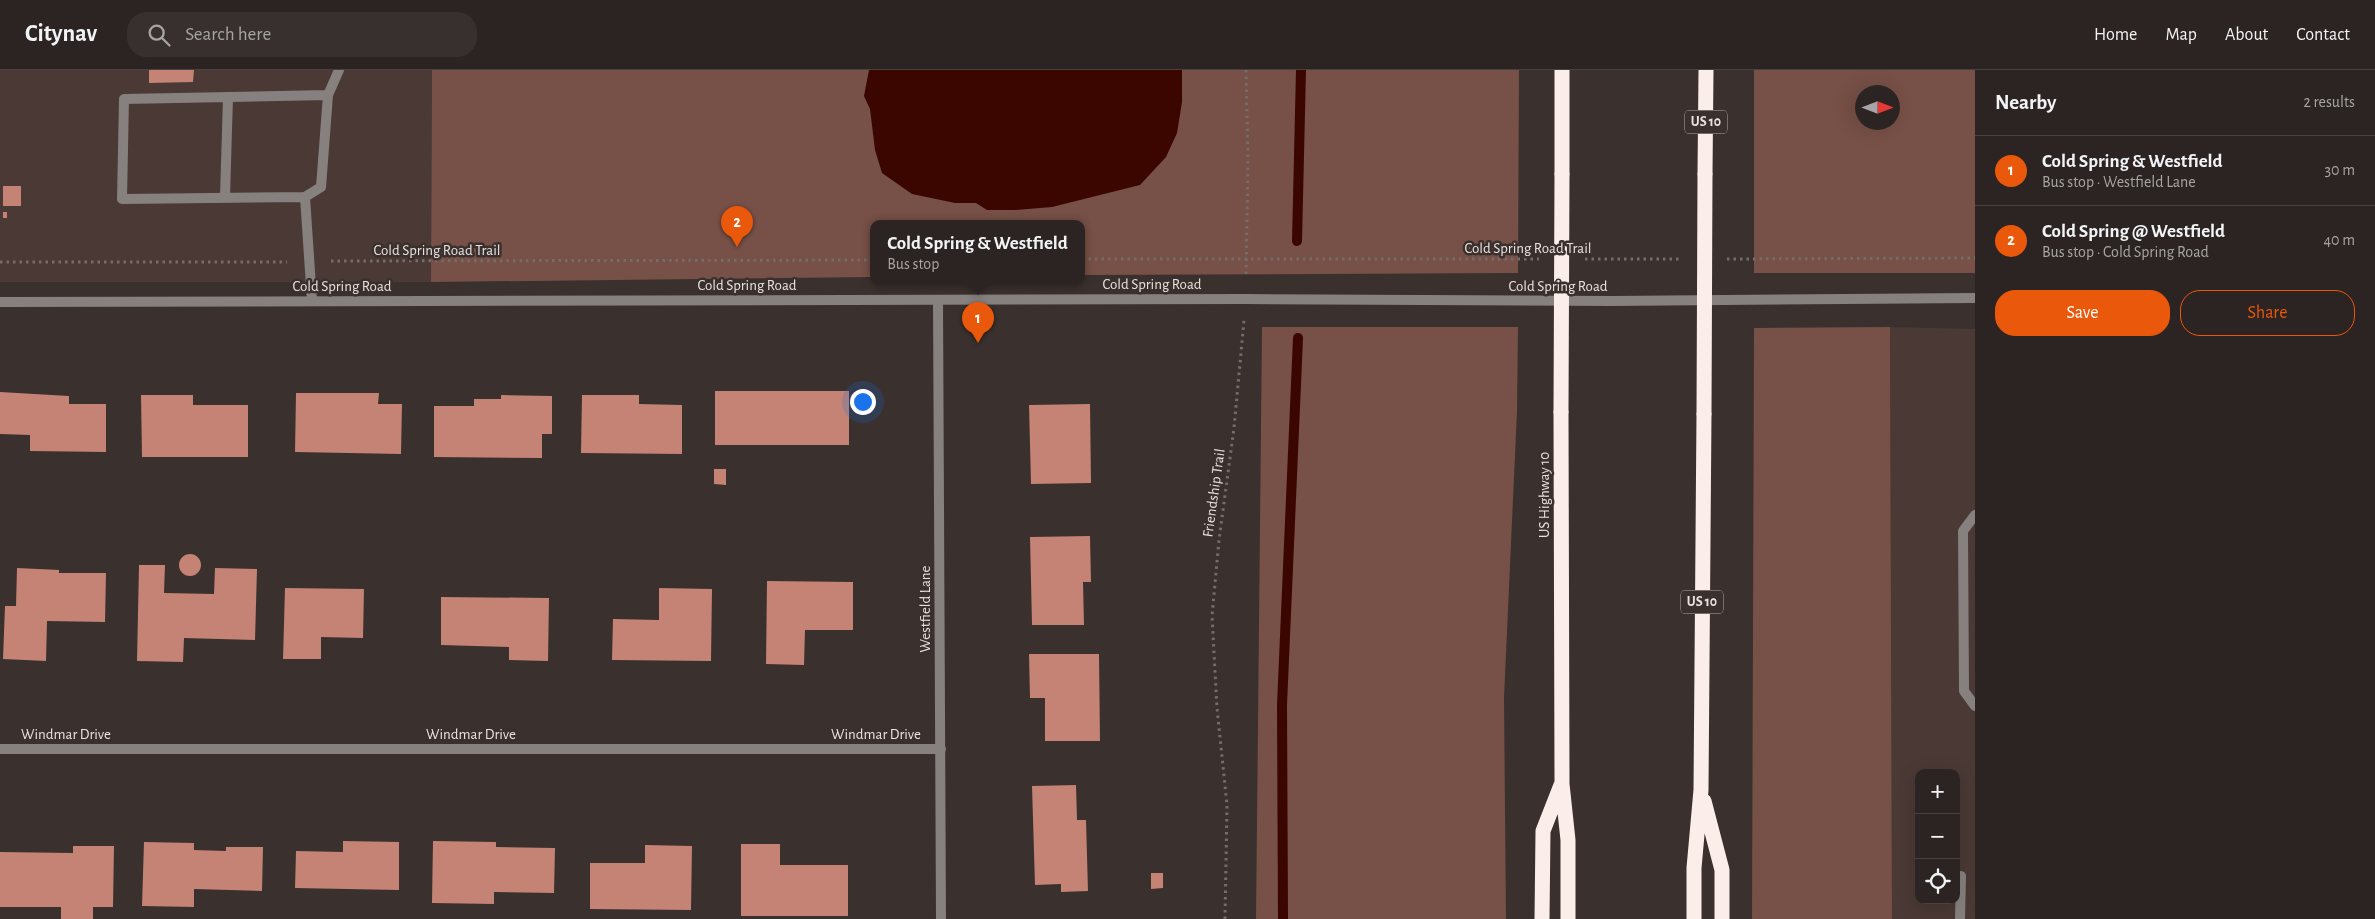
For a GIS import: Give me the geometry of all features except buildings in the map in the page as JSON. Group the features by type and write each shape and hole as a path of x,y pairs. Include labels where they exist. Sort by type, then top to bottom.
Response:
{"highway":[{"name":"US Highway 10","path":"1562,70 1562,784 1568,840 1568,919"},
{"name":"US 10","path":"1694,919 1694,868 1701,790 1706,70"},
{"path":"1542,919 1544,830 1562,784"},
{"path":"1701,790 1722,870 1722,919"}],"street":[{"path":"328,95 124,98 122,199 305,197 321,187 328,95 339,70"},
{"path":"225,197 228,97"},
{"path":"305,197 311,261 312,301"},
{"name":"Cold Spring Road","path":"0,302 1245,299 1611,301 1975,298"},
{"name":"Westfield Lane","path":"938,300 941,919"},
{"path":"1975,515 1963,530 1964,691 1975,706"},
{"name":"Windmar Drive","path":"0,749 941,749"},
{"path":"1960,904 1960,919"}],"path":[{"name":"Friendship Trail","path":"1225,919 1227,805 1217,708 1212,616 1219,540 1234,428 1245,299 1248,159 1246,70"},
{"path":"1726,259 1975,258"},
{"name":"Cold Spring Road Trail","path":"1085,259 1546,259"},
{"name":"Cold Spring Road Trail","path":"1576,259 1686,259"},
{"name":"Cold Spring Road Trail","path":"0,262 870,260"}],"shaded area":[{"path":"0,70 432,70 431,282 0,282"},
{"path":"432,70 1519,70 1518,273 1085,275 1085,220 870,220 870,277 431,282"},
{"path":"869,70 1182,70 1182,102 1177,133 1166,157 1140,185 1052,207 987,210 976,203 955,203 912,194 882,173 875,150 870,109 864,96"},
{"path":"1754,70 1975,70 1975,273 1754,273"},
{"path":"1262,327 1518,327 1517,411 1504,698 1506,919 1256,919"},
{"path":"1890,327 1975,329 1975,919 1892,919"},
{"path":"1890,327 1892,919 1752,919 1754,328"}],"waterway":[{"path":"1297,241 1301,70"},
{"path":"1283,919 1282,705 1298,338"}],"place":[{"name":"Cold Spring @ Westfield","path":"737,247"},
{"name":"Cold Spring & Westfield","path":"978,343"}]}
